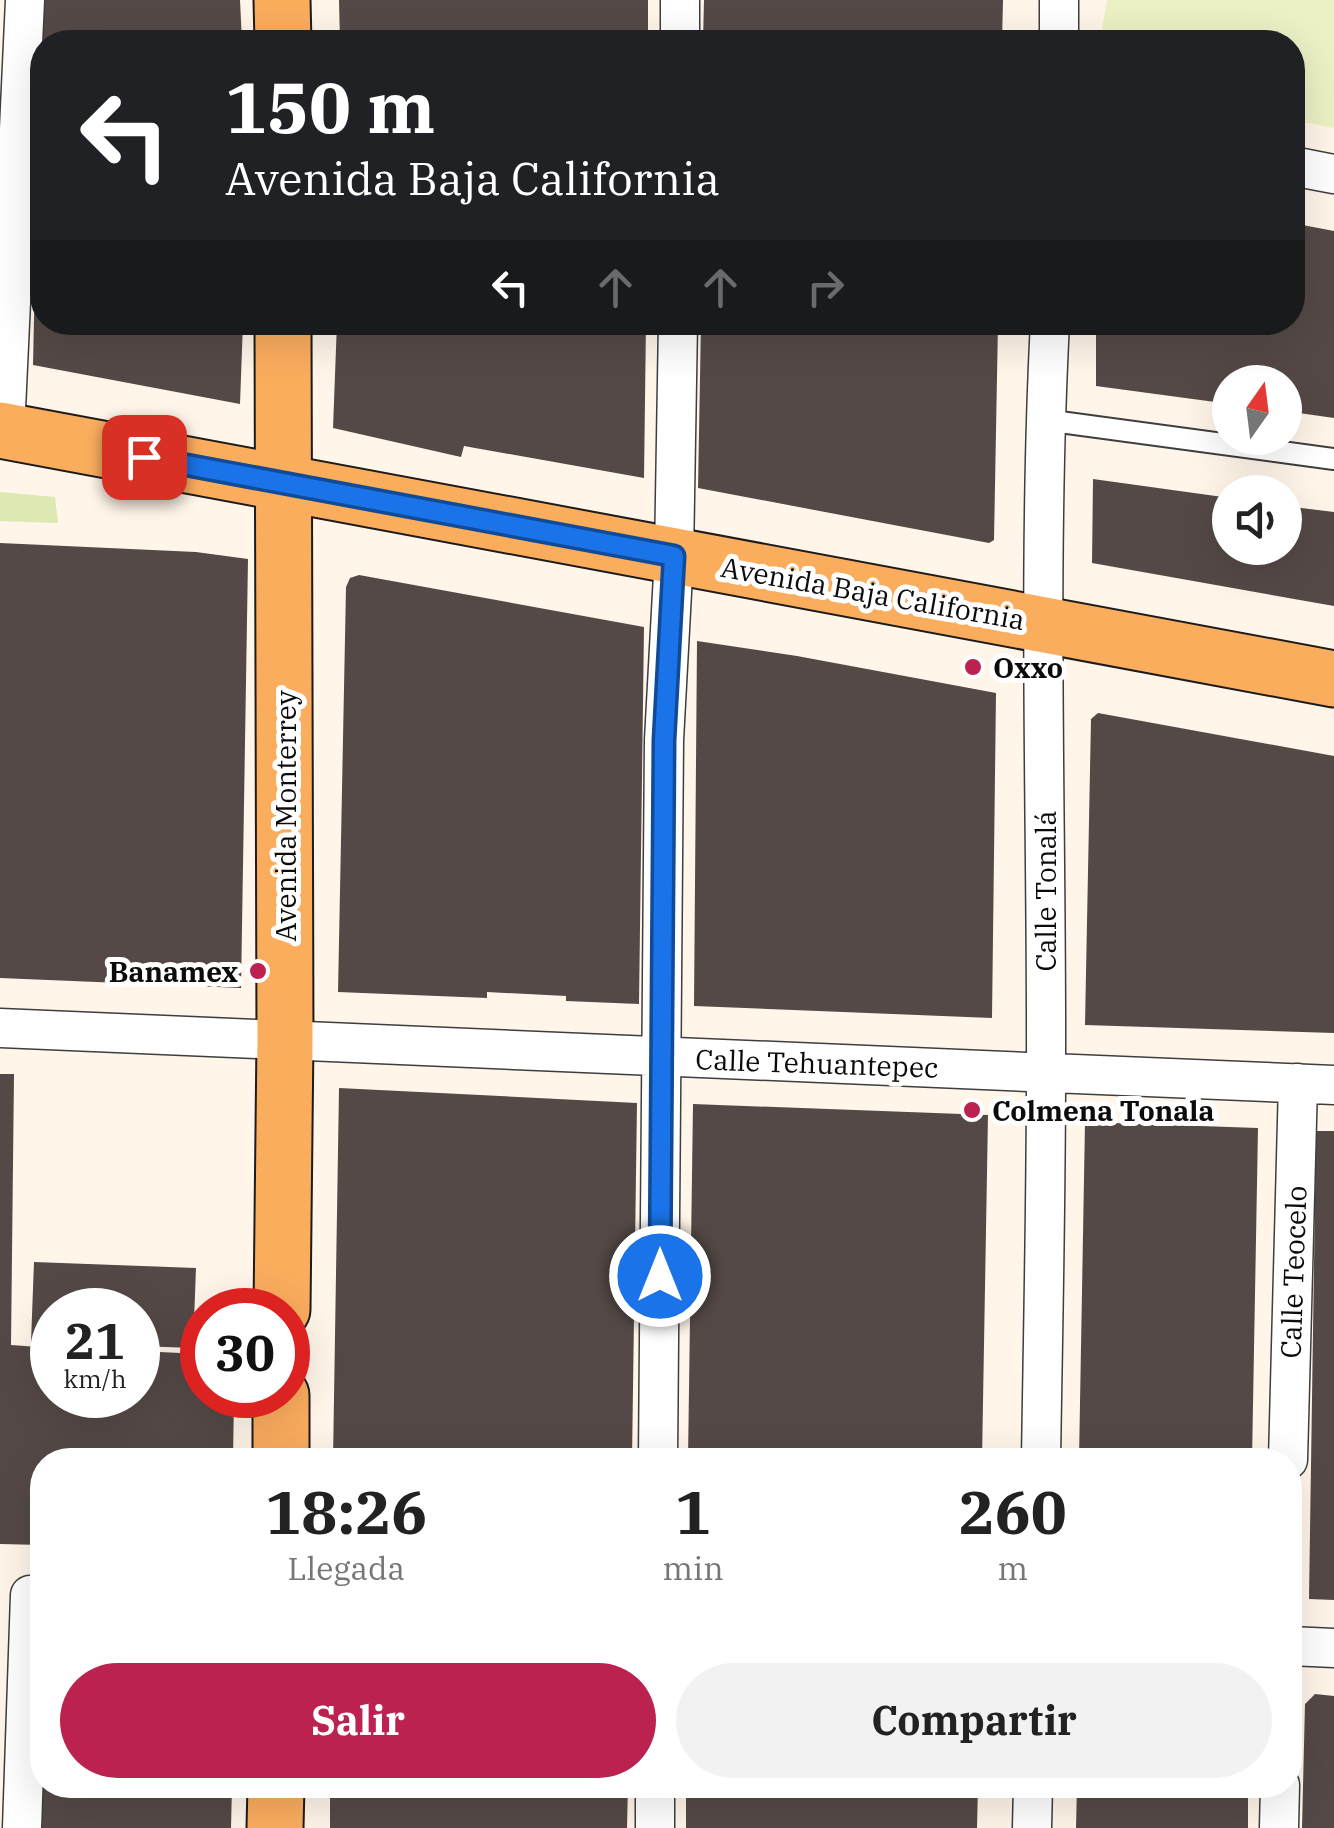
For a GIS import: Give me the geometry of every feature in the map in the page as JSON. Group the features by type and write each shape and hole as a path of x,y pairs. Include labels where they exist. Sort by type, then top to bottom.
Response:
{"main road":[{"path":"282,0 282,30"},
{"name":"Avenida Monterrey","path":"282,1288 283,335"},
{"name":"Avenida Baja California","path":"3,430 1334,679"},
{"path":"281,1448 282,1418"},
{"path":"276,1798 276,1828"}],"street":[{"path":"3,430 26,0"},
{"path":"680,0 680,30"},
{"path":"1060,0 1060,30"},
{"path":"1305,168 1334,174"},
{"path":"658,1448 664,740 674,556 678,335"},
{"name":"Calle Tonalá","path":"1042,1448 1046,1073 1042,624 1049,335"},
{"name":"Calle Tehuantepec","path":"0,1028 1316,1084"},
{"name":"Calle Teocelo","path":"1289,1448 1316,1084"},
{"path":"22,1828 24,1595"},
{"path":"1302,1647 1334,1648"},
{"path":"655,1798 655,1828"},
{"path":"1032,1828 1033,1798"},
{"path":"1279,1828 1280,1798"}],"lane":[{"path":"1045,420 1334,460"}],"green space":[{"path":"1107,0 1334,0 1334,128 1305,122 1305,30 1102,30"},
{"path":"0,492 55,497 58,523 0,521"}],"building":[{"path":"41,0 240,0 241,30 40,30"},
{"path":"339,0 648,0 648,30 340,30"},
{"path":"704,0 1003,0 1002,30 703,30"},
{"path":"1305,225 1334,231 1334,418 1302,413 1302,365 1212,365 1212,402 1096,386 1096,335 1305,335"},
{"path":"34,335 243,335 240,404 33,365"},
{"path":"337,335 646,335 644,478 464,446 461,457 333,428"},
{"path":"701,335 998,335 994,540 989,543 698,488"},
{"path":"1093,479 1212,496 1212,565 1302,565 1302,508 1334,512 1334,606 1092,563"},
{"path":"0,543 196,552 248,559 241,988 0,978"},
{"path":"359,575 644,627 639,1004 487,992 487,998 338,992 346,587 350,578"},
{"path":"697,641 996,693 992,1018 694,1006"},
{"path":"1098,713 1334,756 1334,1033 1085,1025 1091,719"},
{"path":"0,1074 14,1074 11,1345 30,1346 30,1418 160,1418 160,1352 180,1353 180,1418 234,1418 233,1448 30,1448 30,1545 0,1544"},
{"path":"339,1088 637,1103 632,1448 333,1448"},
{"path":"693,1104 988,1115 982,1448 688,1448"},
{"path":"1085,1122 1258,1128 1252,1448 1079,1448"},
{"path":"1316,1131 1334,1131 1334,1600 1309,1599"},
{"path":"34,1262 196,1268 195,1288 180,1288 180,1348 160,1347 160,1288 33,1288"},
{"path":"1315,1694 1334,1696 1334,1828 1302,1828 1305,1704"},
{"path":"25,1779 30,1779 30,1798 232,1798 231,1828 23,1828"},
{"path":"330,1798 628,1798 627,1828 330,1828"},
{"path":"686,1798 978,1798 977,1828 686,1828"},
{"path":"1077,1798 1248,1798 1248,1828 1076,1828"}],"place":[{"name":"Oxxo","path":"973,667"},
{"name":"Banamex","path":"258,971"},
{"name":"Colmena Tonala","path":"972,1110"}],"route":[{"path":"144,457 674,556 664,740 660,1276"}]}
